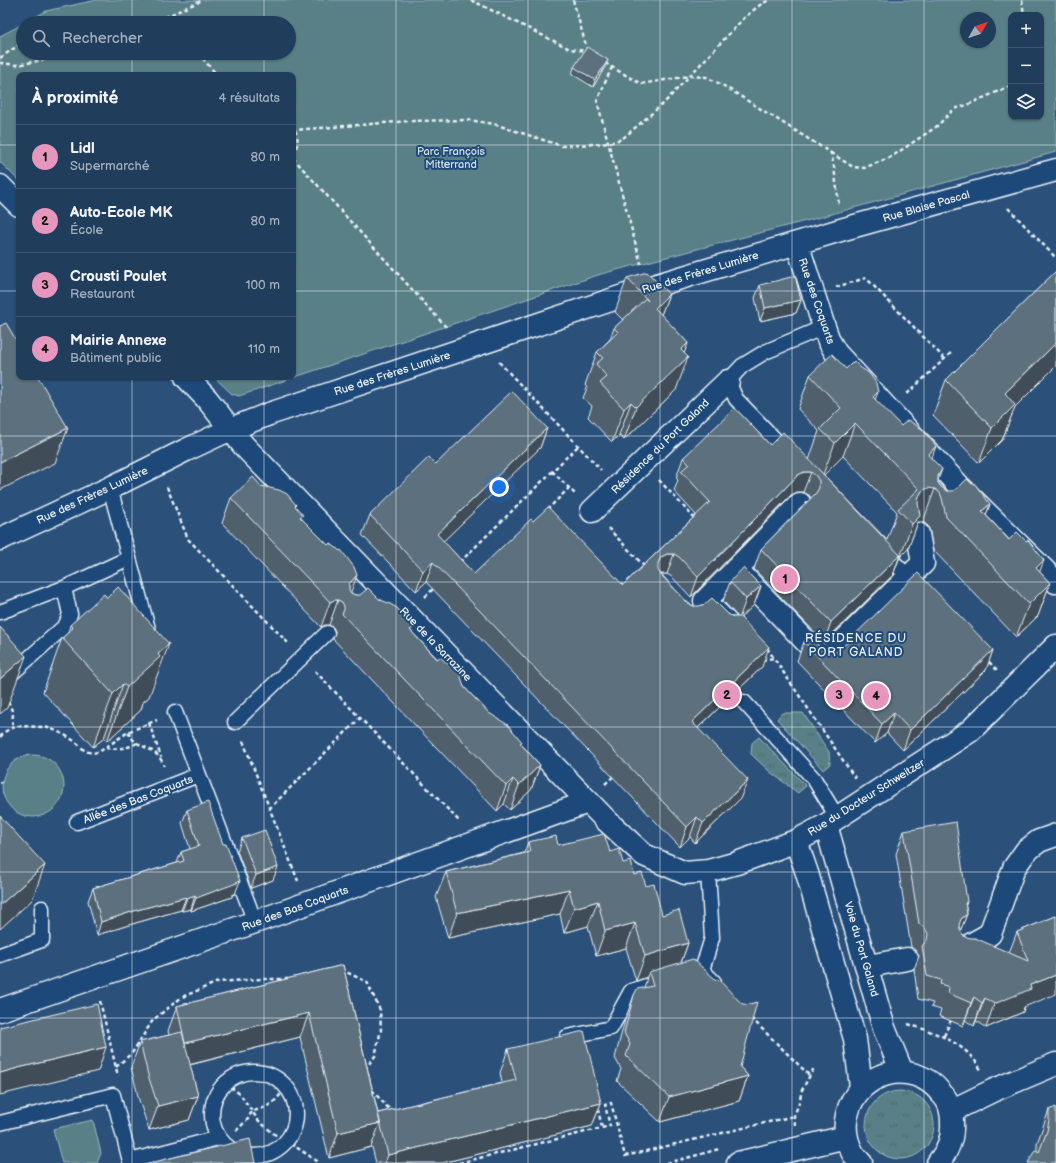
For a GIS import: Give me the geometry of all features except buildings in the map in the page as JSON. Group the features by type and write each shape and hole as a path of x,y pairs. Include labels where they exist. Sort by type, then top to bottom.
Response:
{"street":[{"name":"Rue Blaise Pascal","path":"797,243 1056,170"},
{"path":"0,186 16,202"},
{"name":"Rue des Coquarts","path":"797,243 824,327 829,341 836,353 890,411 954,495 1056,582"},
{"name":"Rue des Frères Lumière","path":"0,539 110,488 231,429 269,414 647,288 797,243"},
{"name":"Rue de la Sarrazine","path":"189,380 207,399 244,446 372,588 408,614 588,802 644,855"},
{"name":"Résidence du Port Galand","path":"592,511 728,381"},
{"path":"729,625 698,607 800,504"},
{"path":"736,569 824,660 923,563 918,534"},
{"name":"Rue du Docteur Schweitzer","path":"644,855 685,873 708,871 737,863 796,841 832,821 970,731 1056,646"},
{"name":"Rue des Bas Coquarts","path":"0,1010 255,922 588,802"},
{"name":"Voie du Port Galand","path":"832,821 884,1028 902,1072"},
{"path":"964,949 990,934 1014,868 1026,851 1039,841 1056,835"},
{"path":"796,841 807,873 855,1039 861,1088"},
{"path":"868,966 907,959"},
{"path":"951,1111 992,1091 1056,1064"},
{"path":"861,1163 852,1151 846,1137 845,1123 850,1104 861,1088 869,1081 891,1073 902,1072 914,1074 926,1080 937,1088 946,1098 951,1111 952,1133 945,1155 938,1163"},
{"path":"738,1163 846,1137"}],"lane":[{"path":"798,464 736,399 728,381 742,366 765,352 824,327"},
{"path":"110,488 154,650"},
{"path":"874,542 923,593"},
{"path":"0,612 64,588 129,558"},
{"path":"1,684 66,625 70,614 64,588"},
{"path":"235,722 327,632"},
{"path":"744,702 814,778 832,821"},
{"name":"Allée des Bas Coquarts","path":"175,712 255,922"},
{"name":"Allée des Bas Coquarts","path":"77,822 198,775"},
{"path":"702,970 712,938 708,871"},
{"path":"0,954 42,940 42,908"},
{"path":"688,974 702,970"},
{"path":"702,970 748,1014"},
{"path":"551,1041 611,1028 631,991 674,978"},
{"path":"256,1072 268,1074 278,1079 286,1087 296,1108 296,1120 293,1131 287,1141 277,1150 265,1155 252,1157 239,1154 218,1138 213,1127 211,1115 213,1103 217,1092 234,1076 256,1072"},
{"path":"0,1123 113,1095 130,1161 218,1138"}],"path":[{"path":"167,16 203,0"},
{"path":"471,0 570,49 588,51 573,0"},
{"path":"296,129 409,121 469,120 494,124 562,146 609,144 622,139 664,103 745,17 769,0"},
{"path":"1022,0 1024,12"},
{"path":"0,58 16,47"},
{"path":"600,59 641,84 689,76 706,77 724,86 853,167 864,168 898,153 936,127 954,109 967,105 1008,87"},
{"path":"0,63 17,65 43,60"},
{"path":"204,60 214,72"},
{"path":"612,67 597,101 640,261"},
{"path":"296,132 298,143 296,147"},
{"path":"831,153 837,198 844,229"},
{"path":"296,161 446,327"},
{"path":"989,188 1056,258"},
{"path":"813,293 866,278 945,359"},
{"path":"480,343 618,487"},
{"path":"890,411 953,351"},
{"path":"456,566 578,446"},
{"path":"158,464 188,539 280,635"},
{"path":"546,512 569,488"},
{"path":"672,494 697,521"},
{"path":"616,537 647,568"},
{"path":"408,614 434,588"},
{"path":"764,643 859,784 862,801"},
{"path":"301,657 455,816"},
{"path":"761,660 774,658"},
{"path":"1,684 13,713 12,728"},
{"path":"0,737 6,731 16,726 44,727 52,729 76,742 85,751 92,753 99,752 106,748 128,732 175,712"},
{"path":"270,809 360,718"},
{"path":"235,722 307,903"},
{"path":"149,723 162,759"},
{"path":"128,732 137,743 154,751"},
{"path":"106,748 126,748 137,743"},
{"path":"610,779 619,771"},
{"path":"338,973 344,971 367,982 380,1010 382,1030 375,1056 366,1068 368,1074"},
{"path":"95,978 119,1081 113,1095"},
{"path":"116,1067 132,1053 153,1020 182,997 218,982 291,979"},
{"path":"748,1014 809,1075"},
{"path":"944,1036 951,1020"},
{"path":"884,1028 897,1024 911,1024 944,1036 955,1042 974,1060 992,1091"},
{"path":"459,1163 610,1126 605,1105 610,1104 625,1156 794,1116 802,1090 814,1068"},
{"path":"225,1083 240,1094 258,1120 274,1134 320,1163"},
{"path":"371,1086 373,1091 387,1107 400,1115"},
{"path":"218,1138 232,1134 240,1128 252,1111 264,1109 278,1099 286,1087"},
{"path":"597,1106 602,1128"},
{"path":"313,1158 314,1163"}],"green space":[{"name":"Parc François Mitterrand","path":"97,0 1056,0 1056,152 817,218 601,274 296,377 296,72 16,72 16,178 0,162 0,36 16,28 16,60 296,60 296,16 37,16 46,11"},
{"name":"Parc François Mitterrand","path":"217,380 286,380 239,396 232,394"},
{"path":"782,713 803,713 829,752 830,764 823,770 777,719"},
{"path":"759,737 806,786 798,793 769,771 751,754 752,743"},
{"path":"33,755 45,758 55,764 61,774 64,786 61,798 55,808 45,814 33,817 21,814 11,808 5,798 2,786 5,774 11,764 21,758"},
{"path":"900,1091 913,1094 924,1101 931,1112 934,1125 931,1138 924,1149 913,1156 900,1159 887,1156 876,1149 869,1138 866,1125 869,1112 876,1101 887,1094"},
{"path":"93,1120 101,1153 97,1163 62,1163 53,1129"}],"place":[{"name":"Lidl","path":"785,579"},
{"name":"Auto-Ecole MK","path":"727,695"},
{"name":"Crousti Poulet","path":"839,695"},
{"name":"Mairie Annexe","path":"876,696"}],"district":[{"name":"RÉSIDENCE DU PORT GALAND","path":"856,645"}]}
